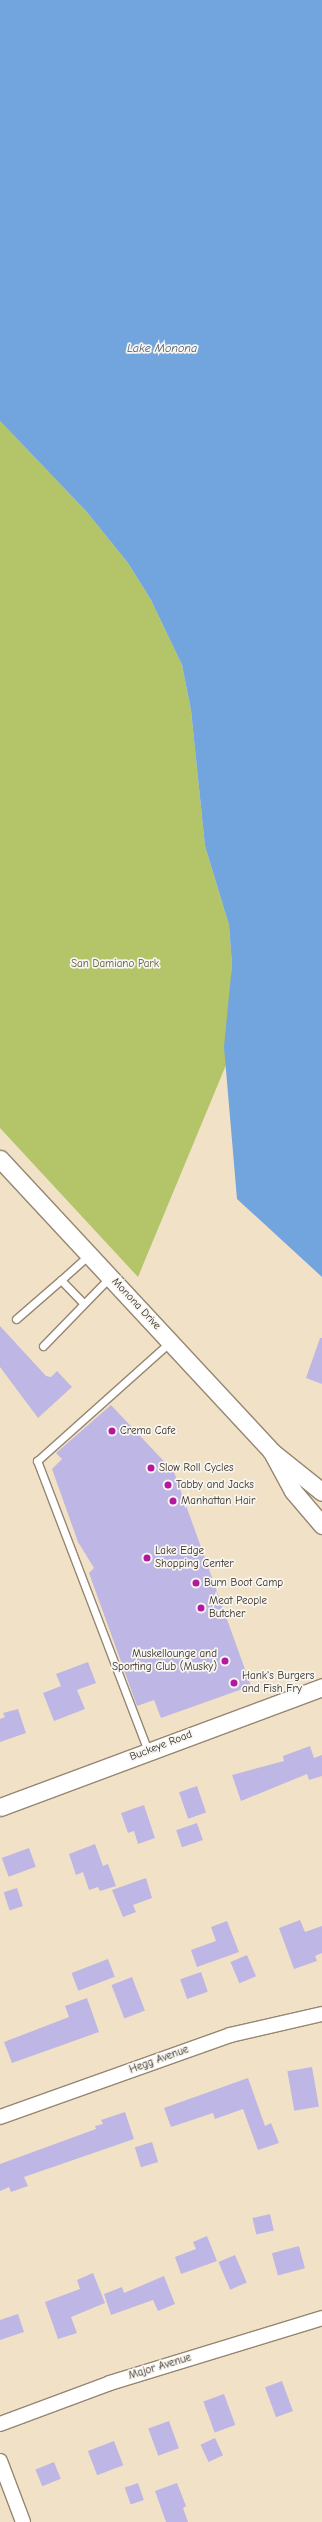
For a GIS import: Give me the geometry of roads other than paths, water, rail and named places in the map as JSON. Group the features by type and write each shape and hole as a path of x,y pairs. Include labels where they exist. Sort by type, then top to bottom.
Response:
{"street":[{"name":"Monona Drive","path":"0,1159 271,1451 322,1492"},
{"name":"Monona Drive","path":"271,1451 293,1491 322,1525"},
{"name":"Buckeye Road","path":"0,1807 322,1687"},
{"name":"Hegg Avenue","path":"0,2118 230,2035 322,2014"},
{"name":"Major Avenue","path":"0,2424 110,2383 322,2318"},
{"path":"0,2461 23,2522"}],"lane":[{"path":"16,1319 90,1255"},
{"path":"42,1346 110,1277"},
{"path":"61,1280 83,1303"},
{"path":"148,1751 37,1461 171,1342"}],"water":[{"name":"Lake Monona","path":"0,0 322,0 322,1277 237,1199 224,1047 232,965 229,925 205,846 191,710 182,665 151,600 128,563 86,511 0,421"}],"place":[{"name":"Crema Cafe","path":"112,1431"},
{"name":"Slow Roll Cycles","path":"151,1468"},
{"name":"Tabby and Jacks","path":"168,1485"},
{"name":"Manhattan Hair","path":"173,1501"},
{"name":"Lake Edge Shopping Center","path":"147,1558"},
{"name":"Burn Boot Camp","path":"196,1583"},
{"name":"Meat People Butcher","path":"201,1608"},
{"name":"Muskellounge and Sporting Club (Musky)","path":"225,1661"},
{"name":"Hank's Burgers and Fish Fry","path":"234,1683"}],"park label":[{"name":"San Damiano Park","path":"115,964"}]}
